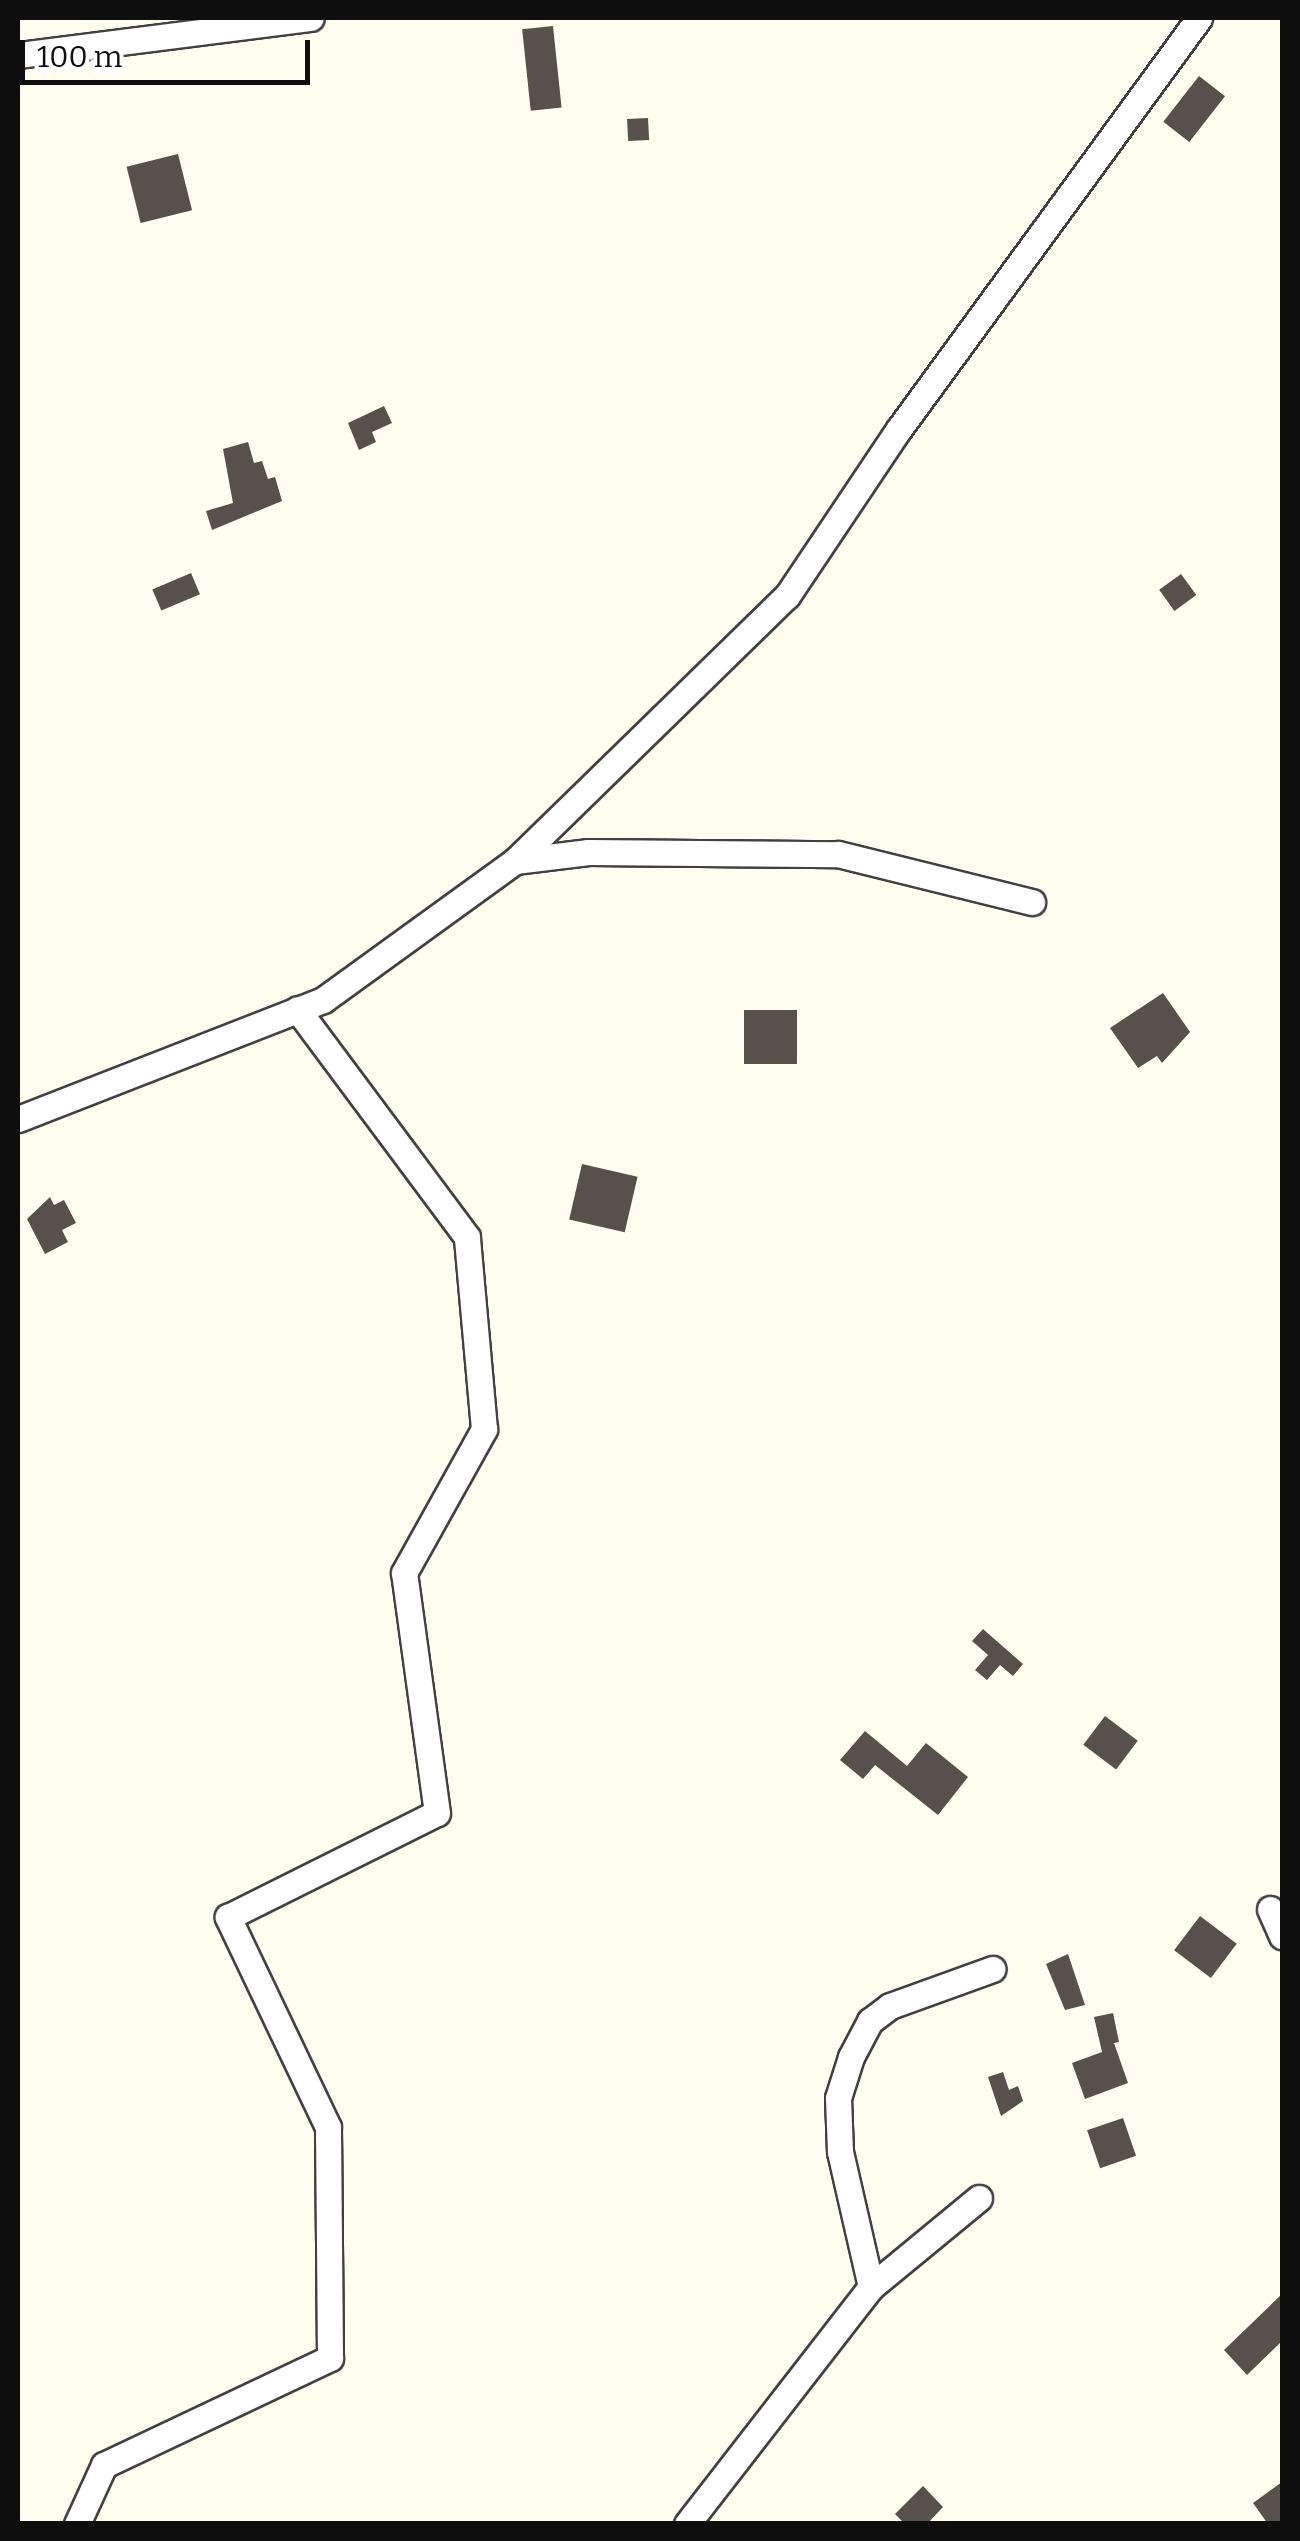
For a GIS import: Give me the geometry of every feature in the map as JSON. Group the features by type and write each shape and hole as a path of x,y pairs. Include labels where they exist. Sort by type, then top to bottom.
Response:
{"street":[{"path":"18,55 311,18"},
{"path":"18,1120 323,1000 430,928 515,862 786,596 1199,18"},
{"path":"515,862 588,852 838,854 1032,902"},
{"path":"77,2524 104,2465 330,2358 328,2126 228,1918 437,1813 404,1574 484,1429 468,1236 297,1009"},
{"path":"1270,1909 1282,1936"},
{"path":"871,2287 840,2152 838,2098 851,2058 870,2021 890,2006 992,1969"},
{"path":"687,2524 871,2287 978,2198"}],"building":[{"path":"553,26 562,108 531,111 522,29"},
{"path":"1199,76 1225,96 1189,142 1163,122"},
{"path":"648,118 649,140 628,141 627,119"},
{"path":"178,154 192,210 141,223 127,167"},
{"path":"384,406 392,423 372,432 376,442 359,450 348,423"},
{"path":"248,442 254,463 262,461 268,479 275,477 282,501 212,530 206,511 233,503 223,449"},
{"path":"191,573 200,594 161,611 152,589"},
{"path":"1181,574 1196,595 1174,611 1159,590"},
{"path":"1163,993 1190,1032 1162,1063 1157,1056 1138,1068 1110,1028"},
{"path":"744,1010 797,1010 797,1064 744,1064"},
{"path":"582,1164 638,1177 625,1232 569,1220"},
{"path":"50,1197 54,1205 64,1200 76,1223 62,1230 68,1242 45,1254 27,1219"},
{"path":"983,1629 1023,1664 1013,1676 1000,1665 987,1680 975,1670 988,1655 972,1641"},
{"path":"1105,1716 1138,1741 1116,1769 1083,1745"},
{"path":"865,1731 907,1766 926,1743 968,1777 938,1815 875,1765 863,1779 840,1760"},
{"path":"1200,1916 1237,1944 1211,1978 1174,1950"},
{"path":"1068,1954 1085,2005 1065,2010 1046,1964"},
{"path":"1113,2013 1119,2042 1114,2043 1128,2083 1085,2099 1072,2063 1102,2052 1094,2017"},
{"path":"1003,2072 1009,2090 1018,2086 1023,2101 1001,2116 988,2077"},
{"path":"1123,2118 1136,2156 1100,2168 1087,2130"},
{"path":"1282,2294 1282,2341 1247,2375 1224,2350"},
{"path":"1282,2482 1282,2524 1268,2524 1253,2503"},
{"path":"923,2486 943,2507 927,2524 905,2524 895,2514"}]}
